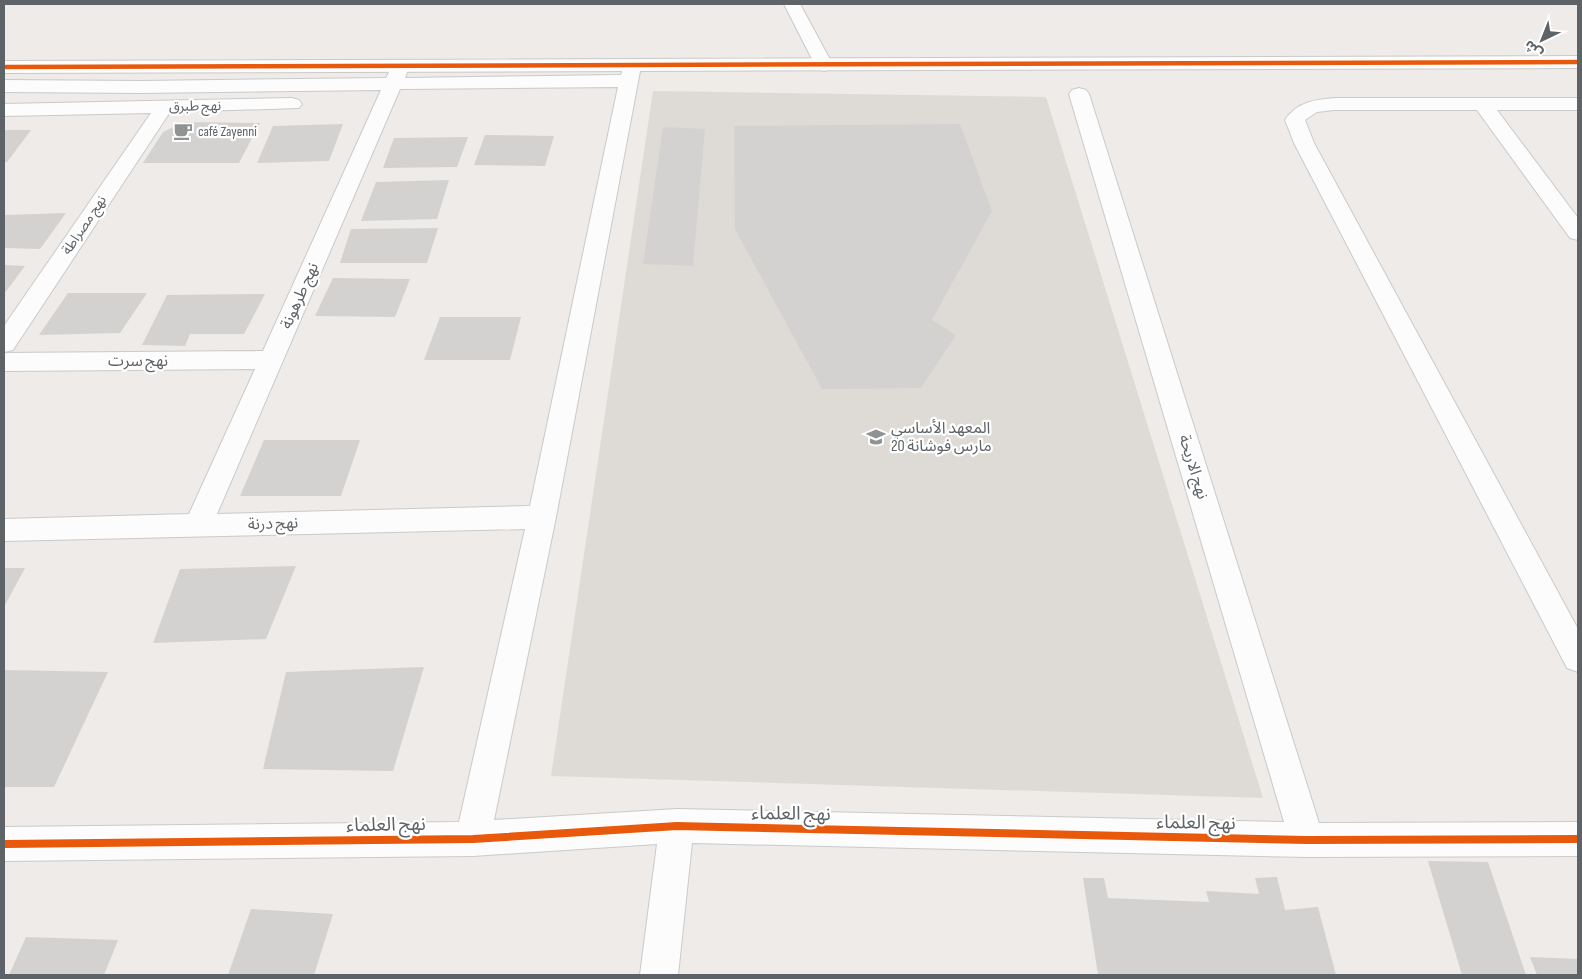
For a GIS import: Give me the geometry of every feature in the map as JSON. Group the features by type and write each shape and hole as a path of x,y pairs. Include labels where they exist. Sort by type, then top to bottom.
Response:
{"street":[{"path":"792,4 824,65"},
{"path":"4,86 393,84 824,65 1578,62"},
{"path":"4,67 393,84"},
{"path":"473,840 542,517 631,73"},
{"path":"356,103 393,84"},
{"name":"نهج طرهونة","path":"198,526 393,84"},
{"name":"نهج الاريحة","path":"1079,94 1307,840"},
{"name":"نهج طبرق","path":"4,110 309,104"},
{"path":"1578,104 1334,104 1313,106 1300,111 1295,120 1304,143 1578,658"},
{"path":"1482,104 1578,233"},
{"name":"نهج مصراطة","path":"4,344 165,106"},
{"name":"نهج سرت","path":"4,362 271,360"},
{"name":"نهج درنة","path":"4,530 542,517"},
{"path":"659,975 677,826"},
{"name":"نهج العلماء","path":"4,844 473,840 677,826 1307,840 1578,839"}],"shaded area":[{"name":"المعهد الأساسي 20 مارس فوشانة","path":"653,91 1046,97 1263,798 551,776"}],"building":[{"path":"184,122 260,123 239,163 143,163 163,132"},
{"path":"343,124 329,161 257,163 273,126"},
{"path":"960,124 992,211 932,320 956,335 921,388 822,389 735,229 734,126"},
{"path":"663,127 705,129 693,266 643,264"},
{"path":"4,130 31,130 7,162 4,162"},
{"path":"485,135 554,136 545,166 474,165"},
{"path":"468,137 457,167 383,168 394,138"},
{"path":"449,180 437,219 361,221 376,182"},
{"path":"66,213 40,249 4,248 4,215"},
{"path":"438,228 427,263 340,263 351,229"},
{"path":"4,265 25,266 4,294"},
{"path":"333,278 410,279 395,317 315,316"},
{"path":"68,293 147,293 120,333 39,335"},
{"path":"265,294 244,334 190,334 185,346 142,345 167,295"},
{"path":"440,317 521,317 510,360 424,360"},
{"path":"264,440 360,440 341,496 240,496"},
{"path":"296,566 266,639 153,643 180,569"},
{"path":"4,568 25,568 4,607"},
{"path":"424,667 393,771 263,769 286,672"},
{"path":"4,670 108,672 54,787 4,787"},
{"path":"1428,861 1488,862 1526,975 1462,975"},
{"path":"1277,877 1285,910 1318,907 1336,975 1098,975 1083,878 1104,878 1108,898 1209,902 1206,891 1259,894 1255,878"},
{"path":"251,909 333,914 314,975 228,975"},
{"path":"26,937 118,940 104,975 9,975"},
{"path":"1530,957 1578,959 1578,975 1537,975"}],"cycle path":[{"path":"4,67 1578,62"},
{"path":"4,844 473,839 677,826 1307,840 1578,839"}],"place":[{"name":"café Zayenni","path":"183,131"},
{"name":"المعهد الأساسي 20 مارس فوشانة","path":"876,437"}]}
